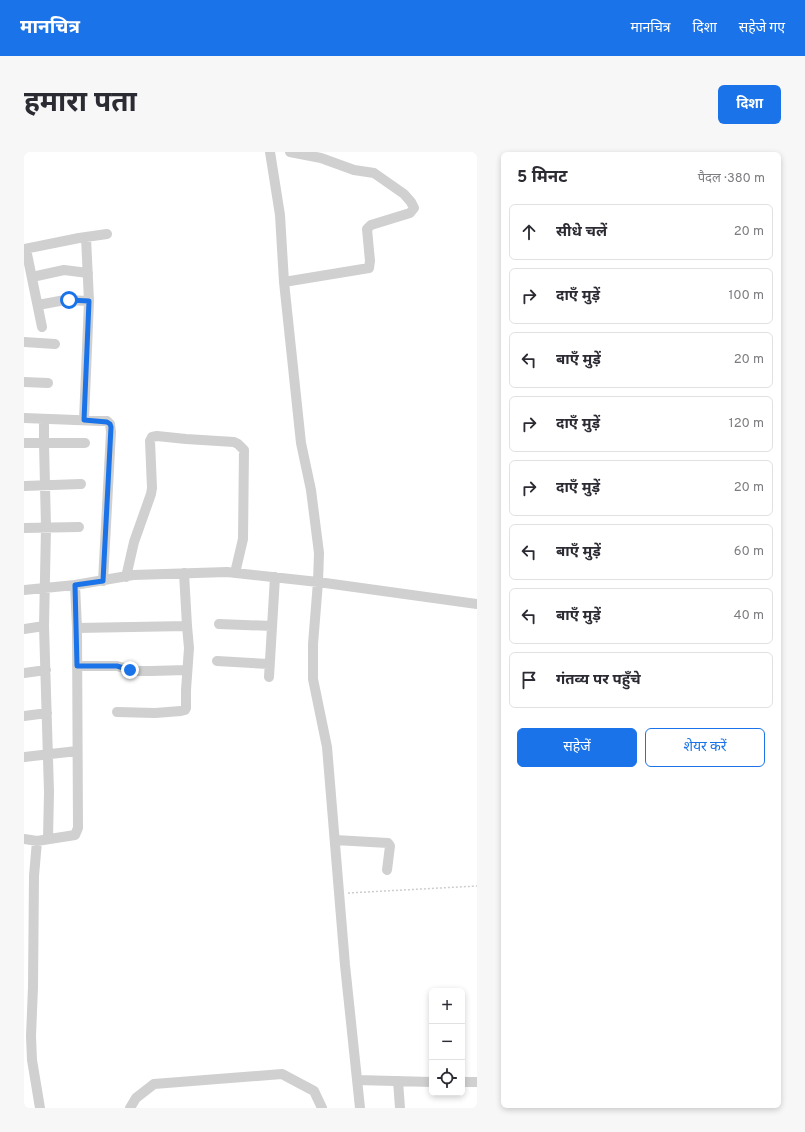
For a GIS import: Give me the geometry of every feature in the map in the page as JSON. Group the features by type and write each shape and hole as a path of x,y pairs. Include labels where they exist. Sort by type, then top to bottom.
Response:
{"street":[{"path":"270,152 280,215 284,282 301,443 315,514 319,559 314,622 313,679 327,747 345,965 360,1108"},
{"path":"284,282 369,268 370,261 367,229 371,225 410,213 414,208 404,194 374,173 354,170 321,158 290,152"},
{"path":"42,326 25,249 107,234"},
{"path":"84,420 89,301 86,237"},
{"path":"32,277 64,270 88,273"},
{"path":"38,305 65,300 89,301"},
{"path":"24,342 55,344"},
{"path":"24,382 48,383"},
{"path":"24,418 84,420 107,422 110,424 103,581"},
{"path":"44,419 46,485 46,588 44,626 49,792 48,839"},
{"path":"126,576 134,542 151,494 150,441 152,437 157,436 234,442 244,450 243,539 235,573"},
{"path":"24,443 85,443"},
{"path":"24,486 81,484"},
{"path":"24,528 79,528"},
{"path":"24,590 75,585 126,576 184,573 235,573 318,582 477,604"},
{"path":"117,712 155,713 185,710 186,708 189,648 186,626 184,573"},
{"path":"269,677 275,578"},
{"path":"24,839 37,841 72,836 77,832 77,628 75,585"},
{"path":"219,624 272,626"},
{"path":"24,629 44,626"},
{"path":"77,628 186,626"},
{"path":"217,661 269,664"},
{"path":"77,666 117,666 134,671 187,670"},
{"path":"24,673 46,670"},
{"path":"24,716 47,713"},
{"path":"24,757 77,751"},
{"path":"335,840 388,843 390,846 388,870"},
{"path":"37,841 29,876 28,1036 40,1108"},
{"path":"130,1108 136,1098 154,1084 282,1074 314,1091 322,1108"},
{"path":"357,1080 429,1082"},
{"path":"398,1081 400,1108"},
{"path":"465,1082 477,1082"}],"path":[{"path":"340,894 477,886"}],"route":[{"path":"69,300 89,301 84,420 101,420 110,424 111,427 103,581 75,585 77,666 117,666 130,670"}]}
